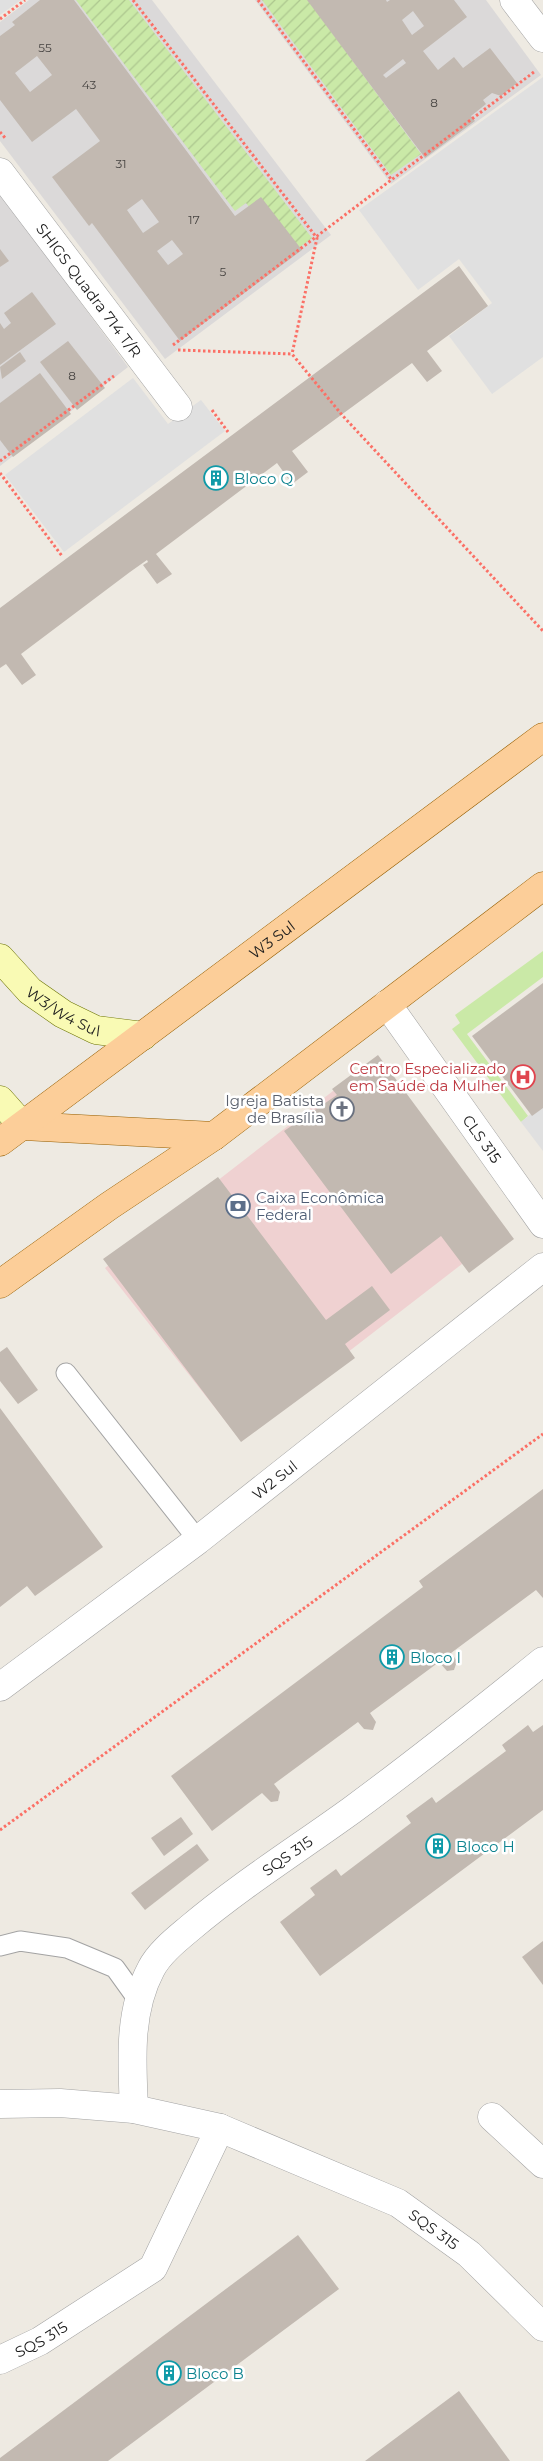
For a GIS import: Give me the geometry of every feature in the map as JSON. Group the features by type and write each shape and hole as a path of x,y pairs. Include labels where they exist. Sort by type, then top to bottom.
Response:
{"main road":[{"name":"W3 Sul","path":"0,1142 543,737"},
{"path":"0,1284 109,1206 214,1136 543,886"},
{"name":"W3/W4 Sul","path":"0,958 30,991 63,1014 96,1030 143,1036"},
{"path":"0,1100 23,1126 214,1136"}],"street":[{"path":"514,0 543,38"},
{"name":"SHIGS Quadra 714 T/R","path":"0,172 178,407"},
{"name":"CLS 315","path":"388,1004 543,1224"},
{"name":"W2 Sul","path":"0,1687 198,1540 543,1267"},
{"name":"SQS 315","path":"134,2109 131,2052 138,2000 151,1967 176,1940 215,1907 362,1802 461,1727 543,1661"},
{"name":"SQS 315","path":"0,2104 60,2103 134,2109 220,2128 398,2203 469,2254 543,2327"},
{"path":"492,2117 543,2164"},
{"name":"SQS 315","path":"0,2360 40,2341 153,2268 220,2128"}],"lane":[{"path":"66,1373 198,1540"},
{"path":"0,1946 20,1941 67,1948 115,1968 138,2000"}],"path":[{"path":"0,19 25,0"},
{"path":"133,0 317,238 292,354"},
{"path":"258,0 390,179"},
{"path":"529,66 534,73 390,179 317,238 167,349 292,354 342,415 543,631"},
{"path":"0,132 12,147"},
{"path":"0,461 115,374"},
{"path":"0,473 62,556"},
{"path":"0,1830 543,1434"}],"shaded area":[{"path":"0,0 21,0 0,15"},
{"path":"29,0 152,0 331,235 165,359 0,141 0,22"},
{"path":"255,0 486,0 541,75 391,184"},
{"path":"543,77 543,357 492,394 449,336 492,303 459,259 418,290 359,210"},
{"path":"0,193 128,367 0,466"},
{"path":"133,378 168,424 201,400 225,431 64,552 5,475"},
{"path":"373,1060 506,1230 238,1437 105,1268"},
{"path":"543,1104 543,1151 521,1122"}],"green space":[{"path":"76,0 129,0 312,238 275,266 281,250 246,203 235,211"},
{"path":"262,0 308,0 421,154 391,175"},
{"path":"543,951 543,977 467,1034 528,1116 521,1122 452,1029 460,1023 455,1015"}],"building":[{"path":"40,0 74,0 235,216 261,197 302,250 180,341 92,223 89,226 52,177 100,141 76,109 32,142 0,100 0,36 15,25 12,22","holes":["37,56 52,75 30,92 15,73","142,199 159,222 143,233 127,210","172,240 183,254 168,265 157,251"]},
{"path":"307,0 386,0 387,2 390,0 454,0 467,17 423,51 438,70 454,57 463,68 490,48 517,83 501,96 492,93 483,100 486,104 471,116 475,121 425,158","holes":["413,11 424,26 412,35 402,20","403,59 406,63 386,78 383,75"]},
{"path":"0,249 9,261 0,267"},
{"name":"Bloco Q","path":"459,266 488,306 427,351 442,371 427,382 412,363 292,451 308,472 292,484 277,463 156,554 172,574 157,584 143,565 148,562 147,560 130,572 21,654 36,675 22,685 6,664 0,668 0,608"},
{"path":"32,292 56,324 0,365 0,323 4,329 11,323 4,313"},
{"path":"68,341 105,388 77,410 40,362"},
{"path":"20,352 26,361 2,379 0,367"},
{"path":"40,373 71,414 13,457 0,440 0,403"},
{"name":"Centro Especializado em Saúde da Mulher","path":"543,983 543,1108 532,1116 472,1036"},
{"path":"378,1055 514,1239 469,1273 441,1236 391,1274 284,1131 337,1095 332,1089"},
{"path":"218,1177 326,1320 372,1286 390,1310 345,1344 355,1358 241,1442 103,1259"},
{"path":"7,1347 38,1390 18,1404 0,1381 0,1352"},
{"path":"0,1408 103,1547 35,1596 27,1586 0,1607"},
{"name":"Bloco I","path":"543,1489 543,1598 536,1590 451,1653 457,1661 454,1670 447,1671 439,1662 370,1713 376,1722 373,1730 364,1729 358,1722 274,1784 280,1792 278,1801 271,1802 262,1793 212,1831 171,1776 423,1587 419,1581"},
{"name":"Bloco H","path":"528,1725 533,1732 543,1725 543,1810 320,1976 280,1922 315,1895 310,1888 336,1869 341,1876 411,1823 406,1816 432,1797 436,1803 506,1751 502,1745"},
{"path":"181,1817 193,1834 164,1856 151,1838"},
{"path":"197,1844 209,1860 145,1910 131,1893"},
{"path":"543,1941 543,1985 522,1957"},
{"name":"Bloco B","path":"298,2235 339,2289 108,2461 0,2461 0,2458"},
{"path":"459,2391 510,2461 365,2461"}],"place":[{"name":"Bloco Q","path":"216,478"},
{"name":"Centro Especializado em Saúde da Mulher","path":"523,1077"},
{"name":"Igreja Batista de Brasília","path":"342,1109"},
{"name":"Caixa Econômica Federal","path":"238,1206"},
{"name":"Bloco I","path":"392,1657"},
{"name":"Bloco H","path":"438,1846"},
{"name":"Bloco B","path":"169,2373"}]}
